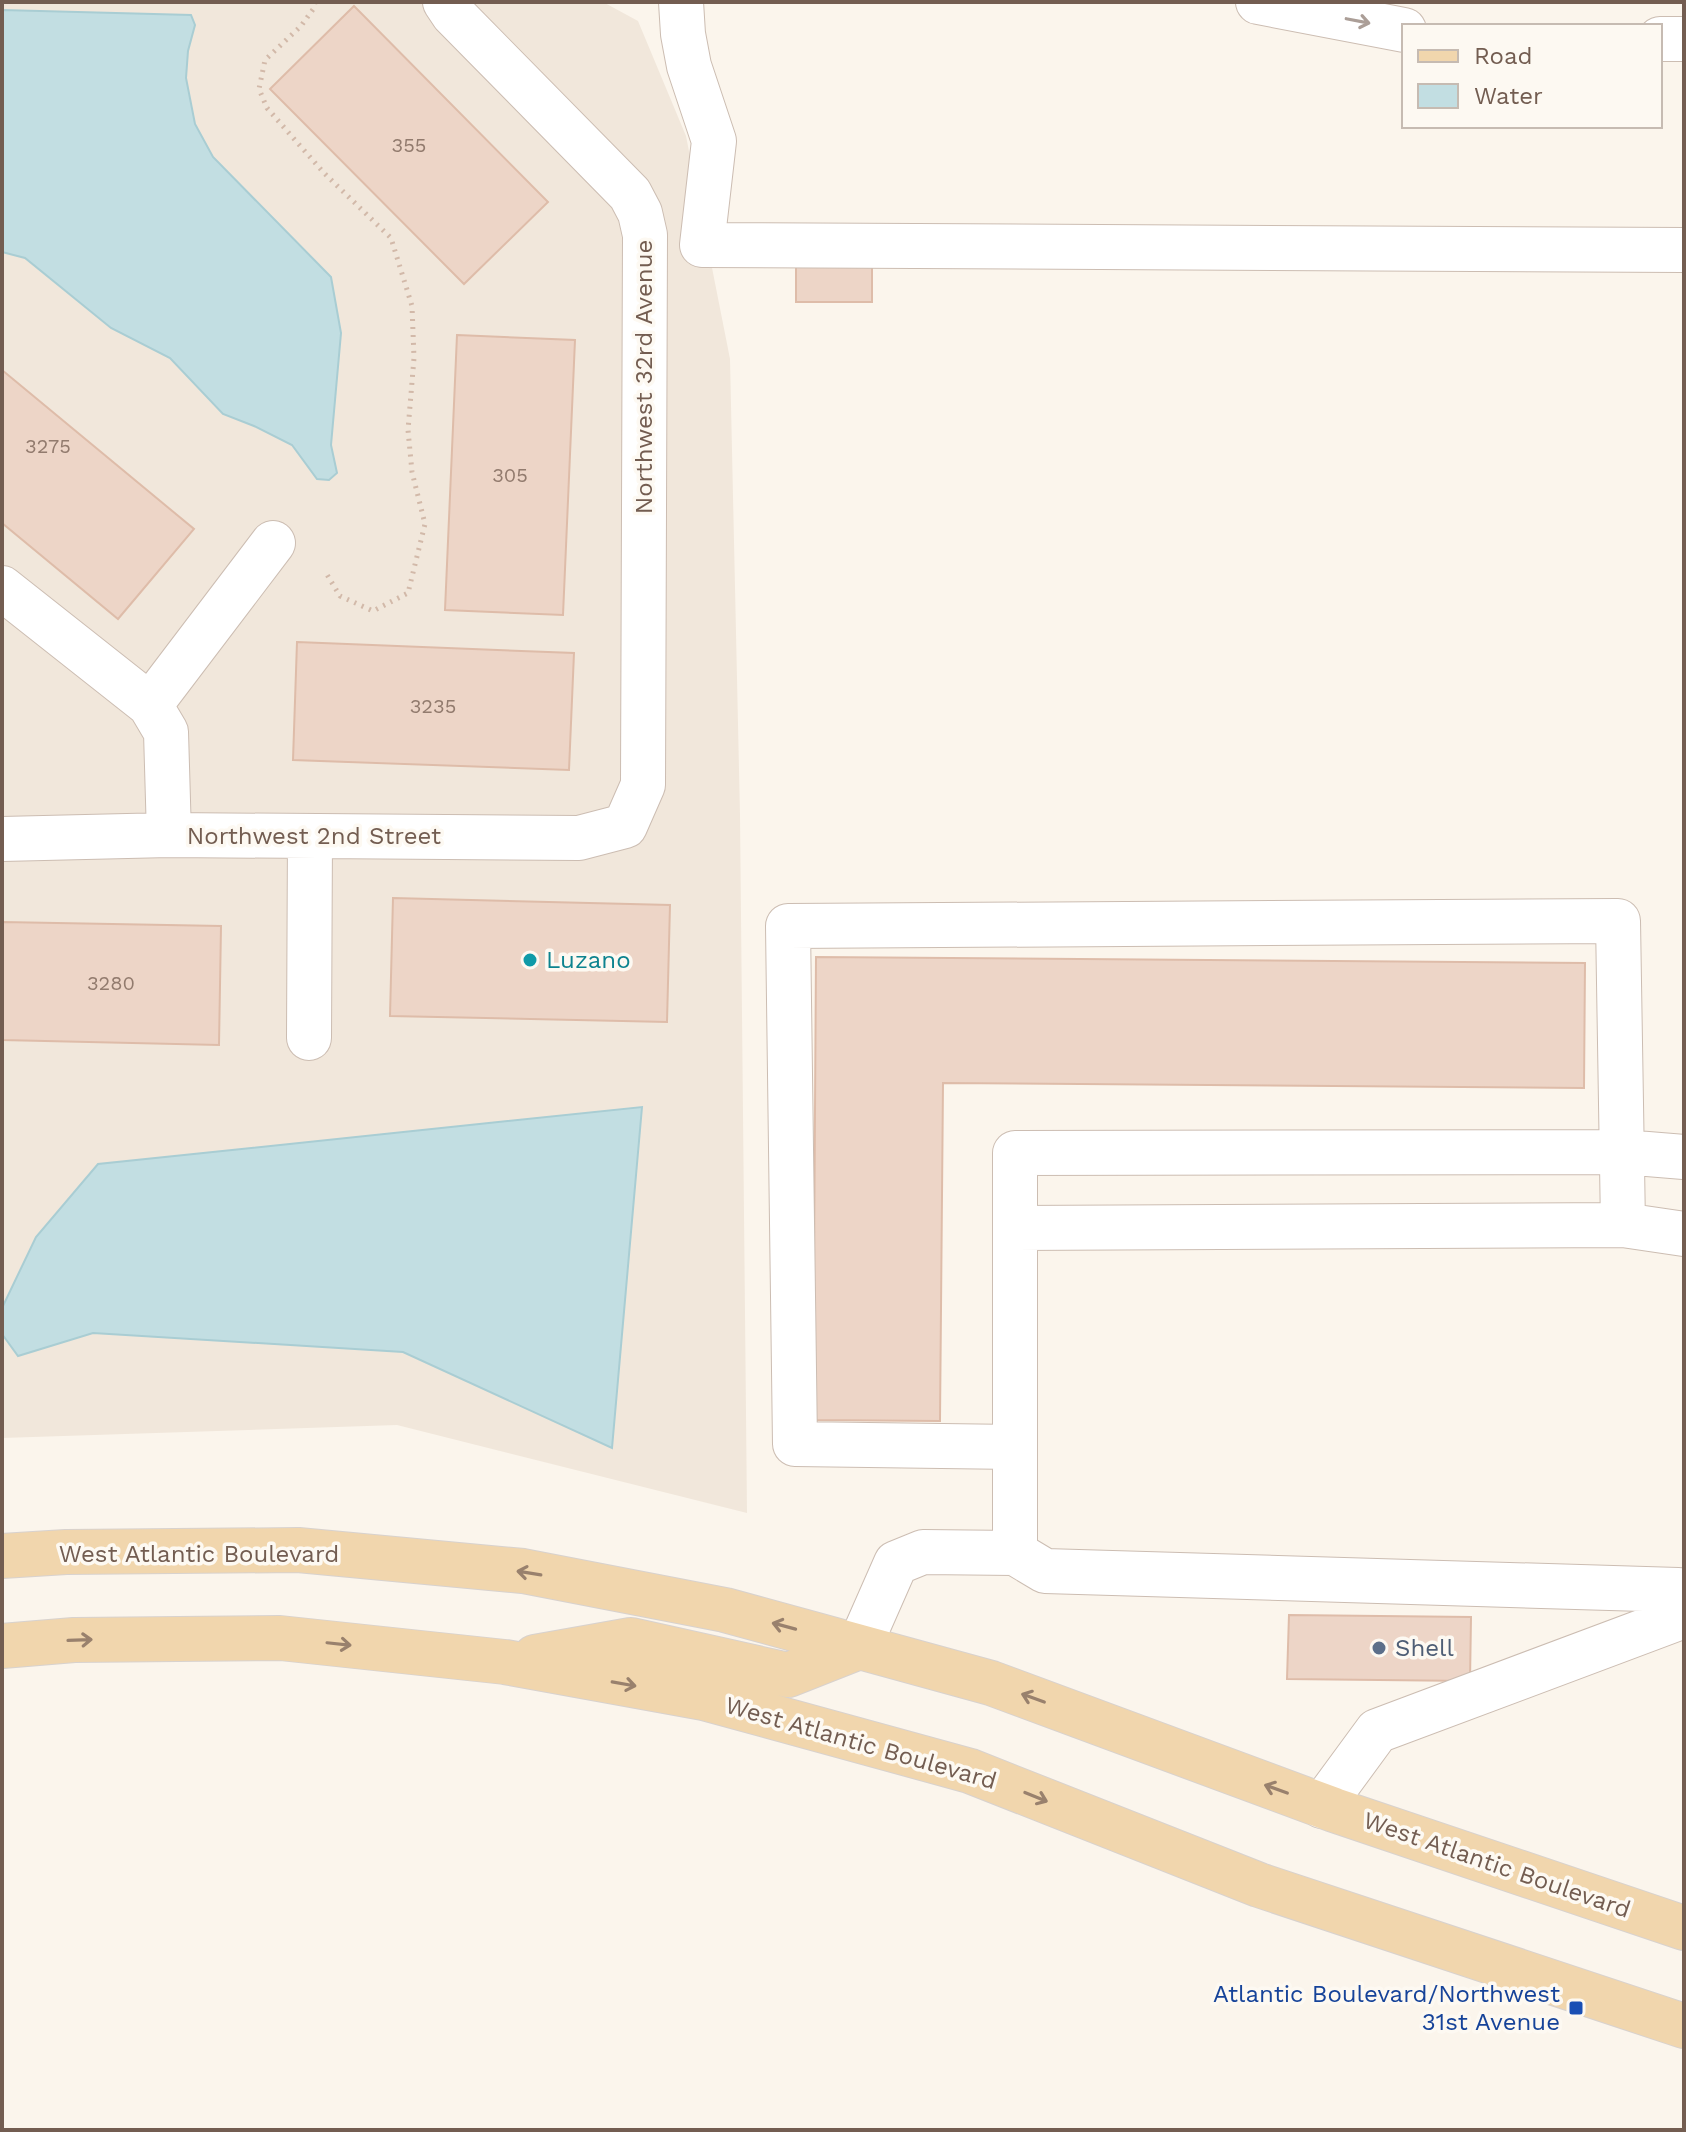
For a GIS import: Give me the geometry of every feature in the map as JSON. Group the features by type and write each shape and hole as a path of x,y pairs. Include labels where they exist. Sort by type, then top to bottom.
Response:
{"main road":[{"name":"West Atlantic Boulevard","path":"2,1556 66,1552 298,1550 523,1571 725,1610 991,1683 1322,1806 1684,1928"},
{"name":"West Atlantic Boulevard","path":"2,1646 74,1640 280,1638 505,1662 704,1698 970,1771 1259,1885 1684,2026"},
{"path":"505,1662 631,1640 788,1675 859,1647"}],"street":[{"name":"Northwest 32rd Avenue","path":"445,2 453,14 630,194 640,213 645,235 643,785 625,826"},
{"path":"681,2 689,66 714,141 702,245 1684,250"},
{"path":"1258,2 1402,30"},
{"path":"1662,39 1684,39"},
{"path":"150,705 273,543"},
{"path":"2,588 150,705 166,732 169,835"},
{"name":"Northwest 2nd Street","path":"2,839 169,835 579,838 625,826"},
{"path":"309,1038 310,836"},
{"path":"1015,1447 795,1444 788,926 1618,921 1623,1225"},
{"path":"1015,1553 1015,1153 1623,1152 1684,1157"},
{"path":"1015,1228 1623,1225 1684,1234"},
{"path":"859,1647 896,1563 923,1552 1015,1553 1045,1571 1395,1580 1684,1592"},
{"path":"1322,1806 1377,1731 1684,1616"}],"path":[{"path":"315,2 301,26 265,60 259,89 267,108 324,173 391,238 412,306 414,358 408,430 412,472 425,524 408,593 373,611 340,596 326,573"}],"shaded area":[{"path":"2,2 603,2 638,21 686,136 730,359 740,815 747,1513 397,1425 2,1438"}],"water":[{"path":"2,10 191,15 195,25 188,51 186,78 195,124 213,157 331,277 341,333 331,445 337,473 329,480 317,479 292,445 223,414 170,358 111,328 25,258 2,252"},
{"path":"642,1107 612,1448 403,1352 93,1333 18,1356 2,1334 2,1308 36,1237 98,1164"}],"building":[{"path":"354,6 548,202 464,284 270,89"},
{"path":"796,255 872,255 872,302 796,302"},
{"path":"457,335 575,340 563,615 445,610"},
{"path":"2,370 194,529 118,619 2,523"},
{"path":"297,642 574,653 569,770 293,760"},
{"name":"Luzano","path":"393,898 670,905 667,1022 390,1016"},
{"path":"2,922 221,926 219,1045 2,1040"},
{"path":"816,957 1585,963 1584,1088 943,1083 940,1421 813,1420"},
{"name":"Shell","path":"1289,1615 1471,1617 1470,1681 1287,1679"}],"place":[{"name":"Luzano","path":"530,960"},
{"name":"Shell","path":"1379,1648"},
{"name":"Atlantic Boulevard/Northwest 31st Avenue","path":"1576,2008"}]}
